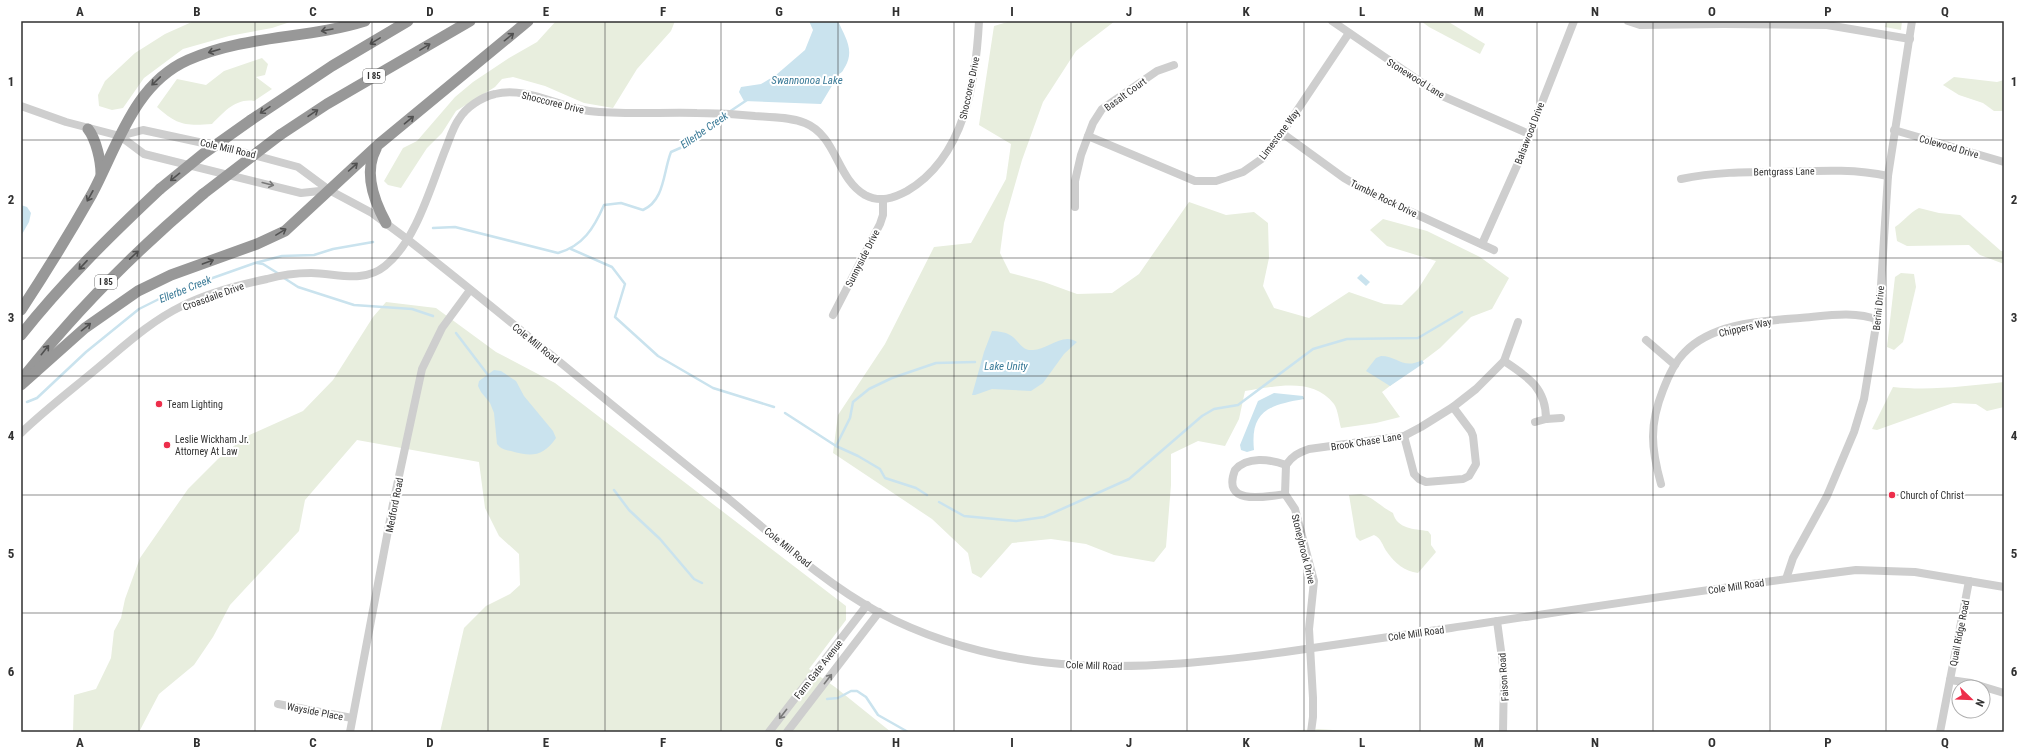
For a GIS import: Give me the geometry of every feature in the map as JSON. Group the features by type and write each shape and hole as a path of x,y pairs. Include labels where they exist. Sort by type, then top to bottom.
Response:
{"highway":[{"path":"21,310 75,223 120,136 149,88 169,70 188,60 226,48 331,30 365,21"},
{"path":"21,335 49,300 93,254 160,189 202,154 332,66 408,21"},
{"name":"I 85","path":"21,381 70,321 115,273 203,194 280,135 327,104 470,21"},
{"path":"21,385 85,328 123,300 172,275 273,237 296,222 379,144 528,21"},
{"path":"88,128 93,137 100,161 101,174"},
{"path":"379,144 371,160 370,175 378,206 386,223"}],"street":[{"name":"Shoccoree Drive","path":"407,239 416,223 457,120 467,109 486,97 499,93 514,92 568,107 596,112 715,114 786,118 813,127 826,140 841,170 850,182 866,195 883,200 903,193 922,180 942,158 956,135 966,112 971,88 977,50 979,21"},
{"name":"Stonewood Lane","path":"1332,21 1440,95 1529,134"},
{"name":"Balsawood Drive","path":"1482,244 1519,161 1574,21"},
{"path":"1628,21 1640,25 1827,23 1910,39"},
{"name":"Berini Drive","path":"1786,579 1793,558 1827,496 1858,422 1868,383 1878,320 1888,176 1912,21"},
{"name":"Limestone Way","path":"1088,136 1195,181 1216,181 1243,172 1263,158 1282,133 1349,33"},
{"name":"Basalt Court","path":"1075,207 1075,181 1088,136 1102,109 1157,70 1174,64"},
{"name":"Cole Mill Road","path":"21,106 88,128 120,136 144,154 301,193 329,190"},
{"name":"Cole Mill Road","path":"120,136 143,130 263,157 298,167 329,190 364,208 407,239 798,556 844,591 879,612 916,630 960,646 997,655 1064,664 1160,666 1210,662 1856,570 1878,569 1915,572 2004,587"},
{"name":"Colewood Drive","path":"1894,130 2004,162"},
{"name":"Tumble Rock Drive","path":"1282,133 1344,178 1370,193 1494,250"},
{"name":"Bentgrass Lane","path":"1681,179 1723,172 1815,170 1888,176"},
{"name":"Sunnyside Drive","path":"833,315 880,224 883,215 883,200"},
{"name":"Croasdaile Drive","path":"21,433 147,328 183,306 224,290 282,275 311,273 350,276 368,275 377,272 390,262 407,239"},
{"name":"Medford Road","path":"350,732 392,511 422,369 442,328 470,290"},
{"name":"Chippers Way","path":"1661,484 1652,450 1653,425 1660,396 1675,365 1683,353 1697,342 1713,334 1745,324 1767,320 1827,316 1870,317 1878,320"},
{"name":"Brook Chase Lane","path":"1286,465 1291,458 1308,449 1404,436 1454,408 1476,389 1504,361 1518,322"},
{"path":"1646,340 1675,365"},
{"path":"1504,361 1537,386 1543,396 1546,419"},
{"path":"1404,436 1414,474 1419,479 1426,482 1463,479 1469,476 1476,464 1473,436 1454,408"},
{"path":"1535,422 1546,419 1561,418"},
{"path":"1271,460 1286,465 1285,494 1247,498 1236,492 1232,483 1235,470 1246,462 1271,460"},
{"name":"Stoneybrook Drive","path":"1285,494 1295,509 1314,581 1310,623 1313,704 1311,732"},
{"name":"Quail Ridge Road","path":"1940,732 1969,581"},
{"name":"Farm Gate Avenue","path":"769,732 867,605"},
{"name":"Farm Gate Avenue","path":"787,732 879,612"},
{"name":"Faison Road","path":"1497,621 1504,674 1503,732"},
{"path":"1950,680 1971,683 2004,693"},
{"name":"Wayside Place","path":"278,704 352,718"}],"green space":[{"path":"194,21 293,21 272,28 229,36 183,49 144,78 123,108 112,110 99,106 98,95 105,81 135,53 165,34"},
{"path":"556,21 675,21 671,31 637,69 613,108 584,103 545,86 513,77 502,79 495,87 456,111 442,133 427,148 401,188 388,185 384,181 403,148 417,141 455,97 473,82 509,58 537,42"},
{"path":"1011,21 1115,21 1076,51 1043,102 1022,160 1004,223 1000,253 1010,273 1044,282 1077,294 1112,293 1139,274 1189,202 1226,215 1254,212 1268,223 1269,258 1263,286 1274,308 1309,318 1349,292 1384,304 1402,305 1418,289 1436,261 1387,246 1370,230 1383,219 1427,231 1480,257 1509,278 1492,309 1471,317 1440,348 1382,392 1400,417 1376,423 1341,428 1334,404 1325,395 1315,390 1304,387 1280,386 1245,391 1239,419 1225,446 1198,441 1171,454 1171,485 1166,547 1154,562 1114,555 1086,544 1051,539 1012,543 981,578 972,573 968,553 932,519 833,453 838,415 885,344 934,247 971,243 1006,179 1011,144 979,125 994,26"},
{"path":"1421,21 1447,21 1485,44 1480,54 1429,27"},
{"path":"1887,21 1902,21 1901,30 1885,27"},
{"path":"262,58 268,64 265,75 256,77 272,89 254,101 236,104 212,124 195,125 182,123 170,118 157,107 177,79 206,85 224,71"},
{"path":"1954,77 1997,82 2004,80 2004,111 1994,111 1983,103 1959,95 1943,85"},
{"path":"1919,208 1939,213 1960,215 2001,251 2004,251 2004,264 1980,255 1969,245 1907,246 1897,241 1895,227 1912,212"},
{"path":"1901,273 1914,274 1916,287 1903,342 1894,350 1887,347 1895,277"},
{"path":"386,302 436,308 496,352 555,383 846,606 846,620 809,669 835,687 891,732 440,732 464,628 486,606 510,594 520,585 519,554 499,536 485,508 479,462 357,440 305,500 299,531 230,605 213,637 194,665 159,694 139,732 73,732 74,695 96,689 111,658 114,631 121,618 125,599 140,558 188,489 218,459 245,437 303,411 333,380 373,317"},
{"path":"2004,382 2004,407 1987,411 1976,404 1953,403 1877,430 1872,429 1893,387 1935,388"},
{"path":"1361,494 1369,497 1393,513 1398,522 1402,525 1412,529 1428,531 1431,535 1431,545 1436,552 1418,573 1404,568 1393,560 1380,540 1374,535 1360,541 1356,537 1349,495"},
{"path":"1318,729 1364,732 1265,732"}],"water":[{"name":"Swannonoa Lake","path":"809,21 838,21 846,38 849,49 848,61 845,67 839,74 821,104 744,101 739,92 741,87 761,84 776,75 805,50 813,30"},
{"path":"21,205 27,207 31,213 29,222 21,236"},
{"path":"1361,274 1370,282 1366,286 1357,278"},
{"name":"Lake Unity","path":"992,331 1008,334 1023,347 1029,350 1038,349 1066,339 1072,339 1077,342 1064,354 1043,383 1031,391 992,389 972,395 984,352"},
{"path":"1381,356 1410,364 1422,360 1424,363 1390,386 1366,371 1376,358"},
{"path":"494,370 501,371 516,381 524,396 553,431 556,438 546,449 531,455 505,450 497,444 494,413 490,403 478,386 479,381"},
{"path":"1274,393 1303,396 1304,399 1281,404 1264,412 1255,426 1254,450 1247,452 1241,450 1240,445 1258,401"}],"waterway":[{"name":"Ellerbe Creek","path":"729,112 747,100"},
{"name":"Ellerbe Creek","path":"433,228 455,227 558,253 567,250 587,235 604,205 621,203 643,210 656,200 662,185 671,152 687,145 723,116"},
{"name":"Ellerbe Creek","path":"27,402 37,398 86,352 139,309 173,292 255,263 282,256 314,255 333,249 373,242"},
{"path":"571,249 612,267 625,284 615,317 658,356 713,388 774,407"},
{"path":"257,263 263,264 279,274"},
{"path":"284,278 298,287 354,305 412,309 433,316"},
{"path":"939,502 964,516 1016,521 1044,517 1129,479 1202,416 1214,409 1238,405 1313,349 1347,339 1418,338 1462,312"},
{"path":"456,333 488,375"},
{"path":"836,446 850,418 853,402 869,389 892,378 936,363 975,362"},
{"path":"785,413 836,446 858,456 880,469 885,478 916,488 927,495"},
{"path":"614,490 629,510 660,539 694,579 702,583"},
{"path":"827,699 838,698 851,691 857,691 866,697 878,715 908,732"}],"place":[{"name":"Team Lighting","path":"159,404"},
{"name":"Leslie Wickham Jr. Attorney At Law","path":"167,445"},
{"name":"Church of Christ","path":"1892,495"}]}
